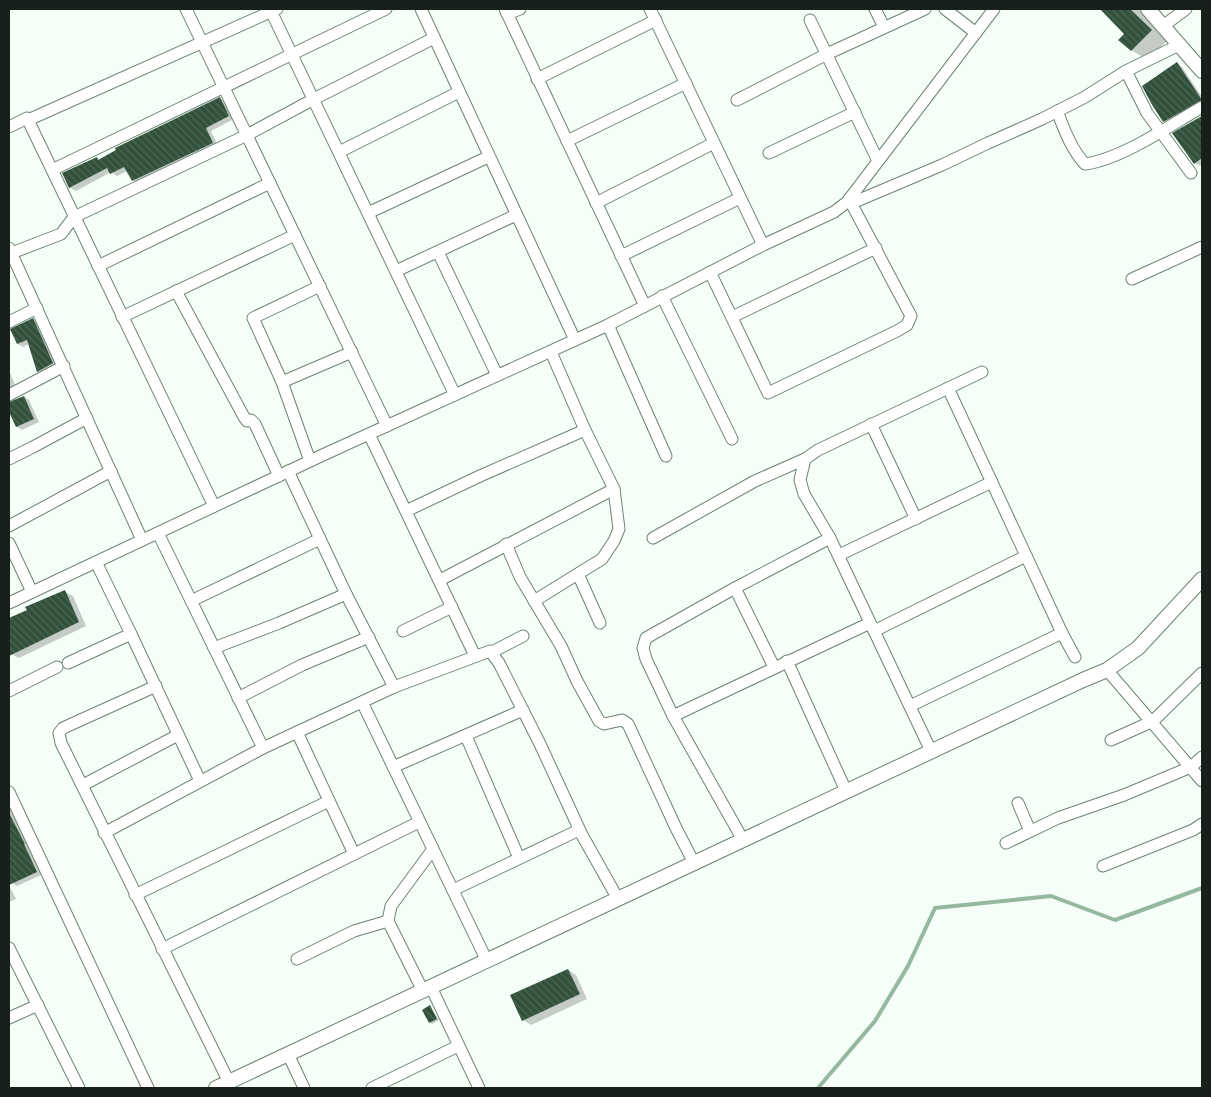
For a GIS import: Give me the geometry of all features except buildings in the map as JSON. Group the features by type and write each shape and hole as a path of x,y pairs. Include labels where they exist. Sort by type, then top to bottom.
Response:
{"street":[{"path":"186,9 387,426"},
{"path":"52,170 386,9"},
{"path":"421,9 574,340"},
{"path":"520,9 506,12 644,306"},
{"path":"650,9 763,245"},
{"path":"875,9 884,27"},
{"path":"737,100 827,54 925,9"},
{"path":"946,9 976,33"},
{"path":"850,201 878,161 994,9"},
{"path":"1148,9 1202,71"},
{"path":"1163,26 1186,9"},
{"path":"9,126 27,118 28,120 273,10 292,54 455,394"},
{"path":"538,79 656,20"},
{"path":"810,20 878,161"},
{"path":"142,540 64,366 9,252 61,234 74,217 247,135 434,38"},
{"path":"9,603 284,473 608,325 763,245 834,212 850,201 942,165 988,142 1042,120 1085,97 1126,71 1179,45"},
{"path":"1126,71 1147,112 1192,173"},
{"path":"566,141 686,83"},
{"path":"339,152 459,92"},
{"path":"1057,111 1064,132 1085,164 1097,162 1135,146 1202,107"},
{"path":"769,153 855,112"},
{"path":"28,120 214,506"},
{"path":"596,203 714,143"},
{"path":"368,213 488,157"},
{"path":"98,266 270,183"},
{"path":"621,256 740,198"},
{"path":"710,272 768,392 897,331 907,325 910,316 850,201"},
{"path":"396,271 516,215"},
{"path":"122,317 295,234"},
{"path":"1132,279 1202,246"},
{"path":"732,317 876,248"},
{"path":"438,252 497,375"},
{"path":"310,461 282,382 253,318 320,286"},
{"path":"176,291 244,417 247,421 251,420 255,424 284,473 320,539 394,687"},
{"path":"662,296 732,439"},
{"path":"9,322 37,308"},
{"path":"608,325 666,456"},
{"path":"282,382 352,352"},
{"path":"534,601 602,559 614,541 618,529 614,489 585,430 551,352"},
{"path":"9,395 64,366"},
{"path":"653,538 755,481 805,459 818,450 982,372"},
{"path":"948,388 1062,634 1075,657"},
{"path":"9,458 34,447 86,418"},
{"path":"871,424 916,519"},
{"path":"406,511 585,430"},
{"path":"369,434 475,656"},
{"path":"805,459 800,480 804,494 830,538 931,751"},
{"path":"9,526 111,472"},
{"path":"838,556 992,482"},
{"path":"440,580 614,489"},
{"path":"158,533 263,748"},
{"path":"743,840 673,716 646,659 643,648 646,638 830,538"},
{"path":"191,600 320,539"},
{"path":"9,543 32,592"},
{"path":"506,544 520,577 561,646 599,722 604,724 622,720 628,724 694,863"},
{"path":"673,716 787,661 872,627 1026,556"},
{"path":"96,562 200,781"},
{"path":"578,574 600,624"},
{"path":"156,686 63,728 59,733 61,743 162,949 219,1087 1107,670 1138,648 1202,579"},
{"path":"735,588 774,667"},
{"path":"214,648 280,623 346,594"},
{"path":"403,631 452,607"},
{"path":"68,663 131,634"},
{"path":"910,706 1062,634"},
{"path":"104,833 263,748 297,732 394,687 487,651 492,652 523,636"},
{"path":"238,698 302,665 369,637"},
{"path":"492,652 523,710 579,830 618,899"},
{"path":"787,661 846,791"},
{"path":"9,691 57,667"},
{"path":"1107,670 1202,780"},
{"path":"1111,740 1152,721 1202,673"},
{"path":"362,702 487,961"},
{"path":"393,768 523,710"},
{"path":"297,732 354,854"},
{"path":"83,785 178,735"},
{"path":"466,736 519,858"},
{"path":"1006,843 1058,818 1124,795 1190,767 1202,758"},
{"path":"9,792 148,1088"},
{"path":"135,895 329,801"},
{"path":"1018,803 1030,831"},
{"path":"162,949 420,822"},
{"path":"1103,866 1193,830 1202,824"},
{"path":"453,890 579,830"},
{"path":"433,849 391,906 388,921 427,989 479,1088"},
{"path":"297,959 354,931 388,921"},
{"path":"9,948 79,1088"},
{"path":"9,1018 38,1005"},
{"path":"372,1088 458,1046"},
{"path":"288,1054 304,1088"}],"waterway":[{"path":"818,1088 875,1021 908,966 935,908 1051,896 1115,920 1202,888"}]}
